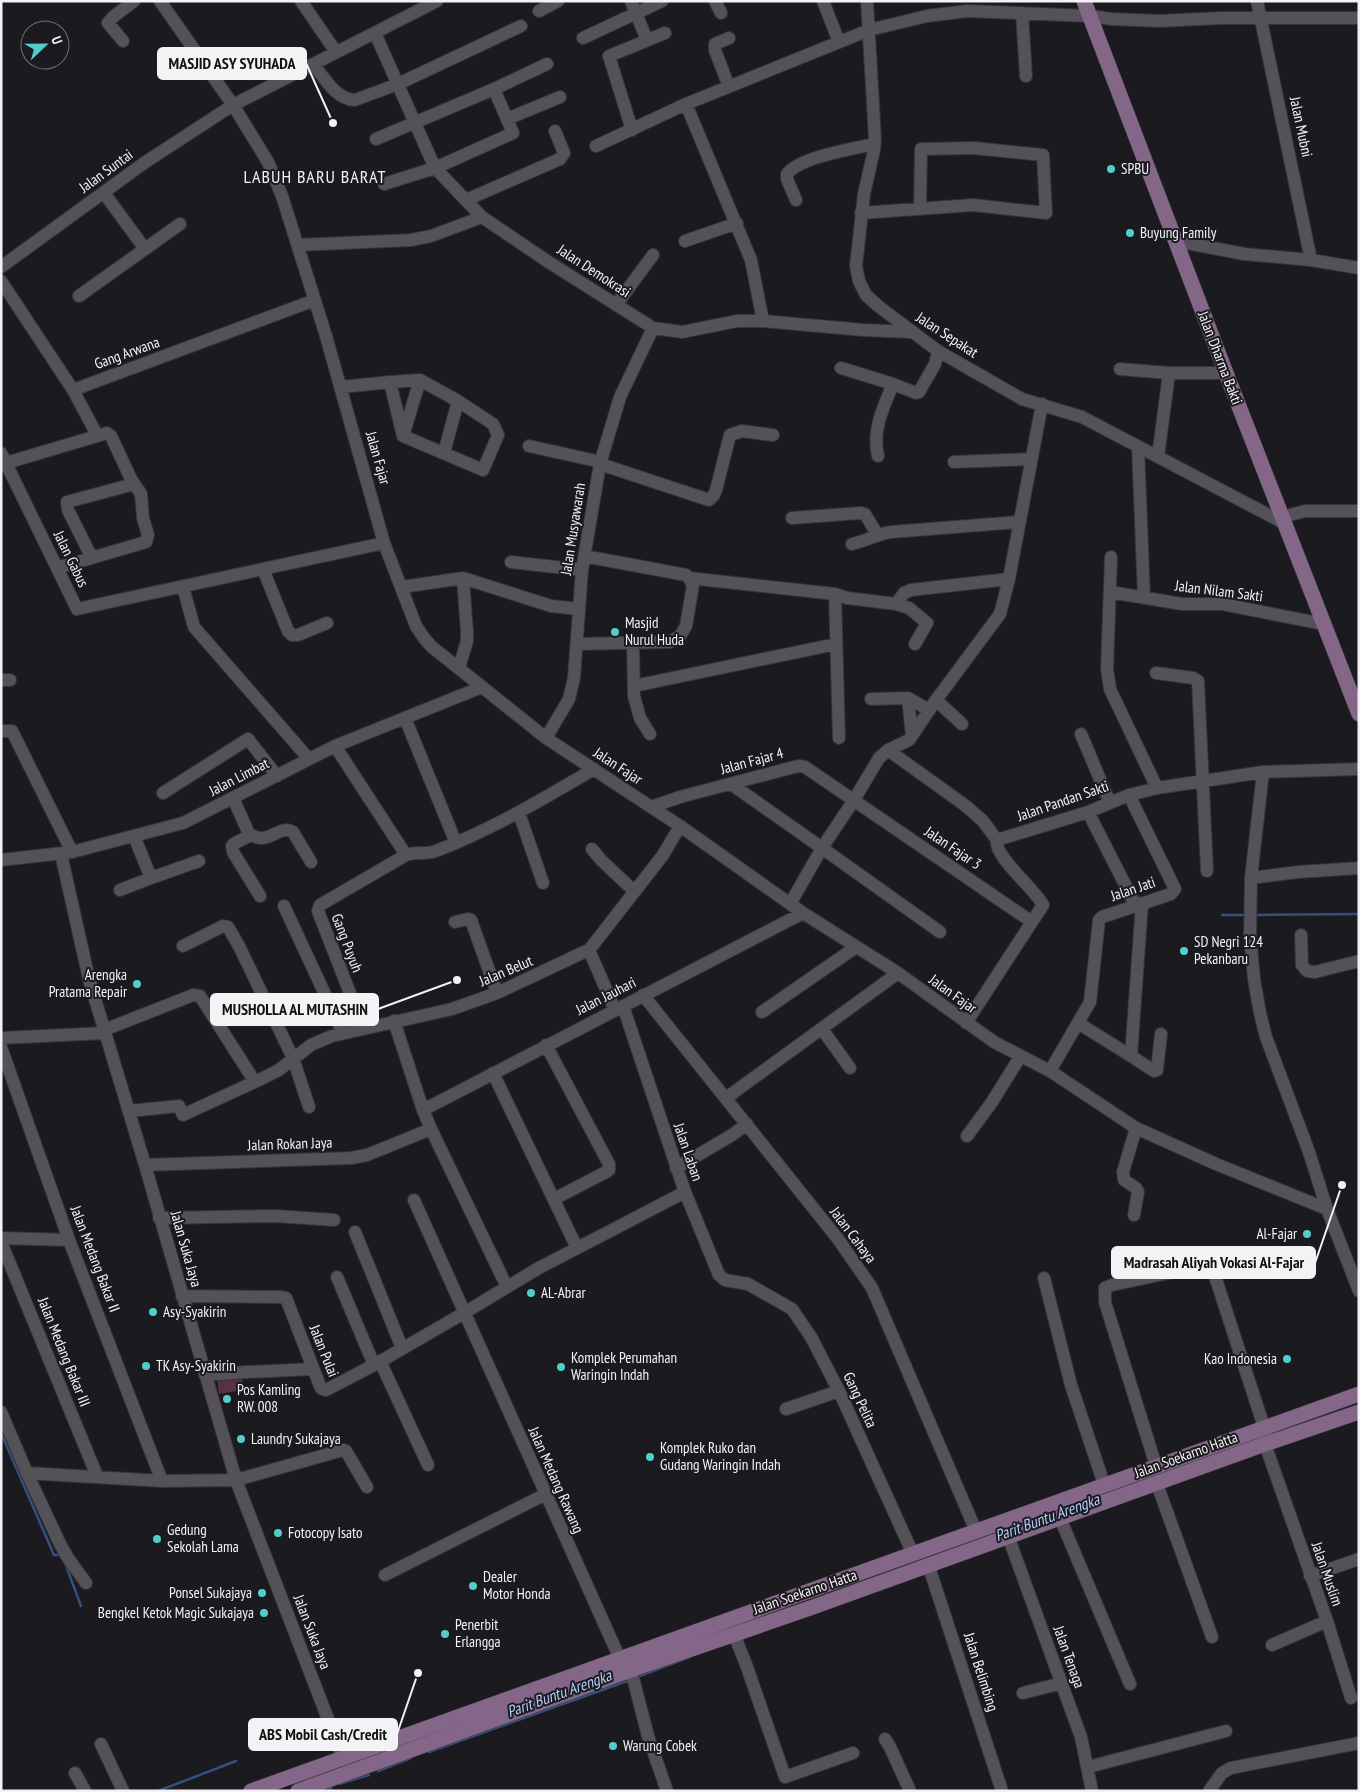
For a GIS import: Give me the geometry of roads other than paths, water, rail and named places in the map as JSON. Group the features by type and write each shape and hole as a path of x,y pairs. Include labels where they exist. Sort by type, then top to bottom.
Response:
{"main road":[{"name":"Jalan Dharma Bakti","path":"1084,1 1323,624 1356,692 1359,714"},
{"name":"Jalan Soekarno Hatta","path":"252,1791 1359,1394"},
{"name":"Jalan Soekarno Hatta","path":"298,1791 632,1676 734,1634 929,1566 1010,1542 1062,1524 1157,1486 1359,1412"},
{"path":"807,1591 813,1607"}],"street":[{"path":"123,41 108,23 134,1"},
{"name":"Jalan Fajar","path":"160,1 233,105 268,162 282,196 315,300 384,543 416,626 424,638 482,688 546,738 680,826 803,913 898,973 966,1023 1020,1057 1050,1071 1136,1128 1216,1164 1327,1209"},
{"path":"300,1 336,52"},
{"path":"233,105 438,1"},
{"path":"539,11 558,1"},
{"path":"583,38 633,7 662,1"},
{"path":"715,1 722,13"},
{"path":"823,1 839,42"},
{"name":"Jalan Sepakat","path":"867,1 874,144 861,212 856,259 860,281 866,295 911,332 938,351 1022,398 1082,417 1283,520"},
{"name":"Jalan Mubni","path":"1257,1 1311,260"},
{"path":"633,7 647,40"},
{"path":"596,146 686,104 869,30 927,16 958,12 1090,16 1158,21 1359,18"},
{"path":"1022,13 1026,76"},
{"path":"313,64 337,93 348,100 355,100 398,84 521,26"},
{"name":"Jalan Demokrasi","path":"374,32 435,168 482,217 653,328 682,332 736,321 763,321 863,330 911,332"},
{"path":"632,130 609,56 665,33"},
{"path":"729,38 715,44 715,50 729,87"},
{"path":"376,140 547,64"},
{"path":"384,184 435,168 513,133 494,89"},
{"path":"507,119 560,97"},
{"path":"686,104 752,260 763,321"},
{"name":"Jalan Suntai","path":"1,267 144,163 233,105"},
{"path":"466,200 560,159 564,153 554,131"},
{"path":"796,200 787,180 787,174 791,169 808,161 874,144"},
{"path":"861,212 920,209 973,205 1046,213 1043,155 974,148 922,149 920,209"},
{"path":"104,193 145,249"},
{"path":"298,246 411,240 431,236 482,217"},
{"path":"686,241 737,223"},
{"path":"79,296 180,224"},
{"path":"1176,241 1244,254 1311,260 1359,268"},
{"path":"616,305 653,255"},
{"path":"1,281 73,390 97,434"},
{"name":"Gang Arwana","path":"73,390 315,300"},
{"name":"Jalan Musyawarah","path":"546,738 569,699 574,678 582,570 600,463 620,397 653,328"},
{"path":"841,368 919,392 935,364 938,351"},
{"path":"1120,369 1169,373 1226,373"},
{"path":"1158,457 1169,373"},
{"path":"341,387 420,380 458,401 493,424 498,435 483,470 404,436"},
{"path":"404,436 420,380"},
{"path":"390,382 404,436"},
{"path":"878,456 875,445 876,432 893,384"},
{"path":"444,453 458,401"},
{"path":"790,904 822,848 879,758 888,750 909,740 932,705 1000,614 1009,579 1042,404"},
{"path":"529,446 600,463 709,500 716,490 730,435 742,431 773,435"},
{"path":"4,458 107,433 111,436 131,479 141,494 143,518 148,539 144,543 56,568"},
{"path":"1138,447 1144,597"},
{"name":"Jalan Gabus","path":"4,458 76,609 384,543"},
{"path":"954,462 1031,459"},
{"path":"92,558 68,510 67,502 134,484"},
{"path":"1283,520 1305,511 1359,511"},
{"path":"792,518 860,513 865,514 877,534"},
{"path":"852,544 865,542 877,534 1019,522"},
{"path":"584,556 686,575 690,578 835,594 847,598 896,604 909,608 927,623 914,644"},
{"path":"1112,557 1107,669 1110,689 1157,788"},
{"path":"512,562 582,570"},
{"path":"262,569 288,631 292,635 298,635 327,623"},
{"path":"402,587 463,578 551,606 579,609"},
{"path":"459,668 467,641 463,578"},
{"path":"576,644 670,642 680,636 686,626 693,585 690,578"},
{"path":"896,604 904,593 911,590 1009,579"},
{"path":"182,587 194,627 309,760"},
{"name":"Jalan Nilam Sakti","path":"1110,592 1182,604 1222,604 1323,624"},
{"path":"835,594 839,738"},
{"path":"633,644 634,696 640,718 650,734"},
{"path":"634,686 836,644"},
{"path":"1156,673 1193,678 1198,681 1207,871"},
{"name":"Jalan Limbat","path":"1,860 67,853 183,823 335,746 482,688"},
{"path":"908,698 912,736"},
{"path":"871,699 908,698 932,705 962,724"},
{"path":"405,718 456,843"},
{"name":"Jalan Suka Jaya","path":"1,731 12,731 67,853 89,979 236,1480 343,1758"},
{"path":"1081,734 1110,802"},
{"path":"163,793 248,739 277,776"},
{"path":"335,746 406,855 417,852 430,853 456,843 519,812 594,769"},
{"path":"888,750 966,806 983,821 997,840 996,844 1000,854 1042,905 966,1023"},
{"name":"Jalan Fajar 4","path":"651,807 680,797 800,766 805,767 854,800"},
{"name":"Jalan Pandan Sakti","path":"997,840 1088,812 1130,795 1157,788 1263,772 1359,769"},
{"path":"1263,772 1251,878 1250,921 1254,979 1266,1037 1309,1152 1327,1209 1359,1291"},
{"path":"730,784 940,932"},
{"name":"Jalan Jati","path":"1050,1071 1090,1002 1099,920 1102,917 1171,894 1175,889 1130,795"},
{"path":"233,798 249,834 264,839 289,829 294,832 311,862"},
{"name":"Jalan Fajar 3","path":"854,800 1032,922"},
{"path":"519,812 543,883"},
{"path":"1088,812 1139,904 1131,1056"},
{"name":"Jalan Belut","path":"128,1111 179,1106 182,1115 279,1070 311,1045 343,1033 452,1009 497,993 588,950 672,842 680,826"},
{"path":"249,834 233,844 233,852 260,896"},
{"path":"134,836 151,878"},
{"path":"592,849 634,891"},
{"name":"Gang Puyuh","path":"364,1029 318,908 328,900 406,855"},
{"path":"120,890 199,861"},
{"path":"1251,878 1298,872 1359,868"},
{"path":"284,906 343,1033"},
{"name":"Jalan Jauhari","path":"423,1110 803,913"},
{"path":"455,922 471,920 497,993"},
{"path":"183,946 223,926 228,926 293,1058 309,1107"},
{"path":"1302,935 1302,965 1307,971 1315,972 1359,961"},
{"path":"762,1012 856,946"},
{"name":"Jalan Laban","path":"588,950 619,1008 676,1168 719,1275 725,1280 748,1284"},
{"path":"726,1098 898,973"},
{"path":"1,1038 105,1032 193,995 200,996 255,1082"},
{"name":"Jalan Cahaya","path":"643,995 838,1239 872,1288 976,1532"},
{"path":"394,1021 423,1110 507,1287"},
{"path":"1078,1023 1154,1071 1157,1070 1161,1034"},
{"path":"822,1029 850,1068"},
{"path":"546,1045 609,1164 609,1170 606,1172 554,1199"},
{"name":"Jalan Medang Bakar II","path":"1,1047 69,1240 162,1481"},
{"path":"967,1136 992,1102 1020,1057"},
{"path":"493,1073 576,1248"},
{"path":"676,1168 747,1124"},
{"name":"Jalan Rokan Jaya","path":"145,1165 350,1158 367,1154 431,1128"},
{"path":"1134,1214 1138,1192 1136,1188 1124,1180 1123,1172 1136,1128"},
{"name":"Jalan Pulai","path":"182,1296 284,1297 288,1302 320,1386 324,1390 377,1363 537,1268 685,1192"},
{"name":"Jalan Medang Rawang","path":"414,1200 620,1659"},
{"path":"160,1218 275,1216 334,1220"},
{"path":"354,1232 402,1348"},
{"path":"1,1240 69,1240"},
{"name":"Jalan Medang Bakar III","path":"1,1240 97,1476"},
{"path":"1156,1466 1105,1302 1105,1288 1172,1272 1296,1269"},
{"path":"1213,1270 1264,1427"},
{"path":"337,1277 428,1465"},
{"path":"1044,1278 1071,1385 1104,1484"},
{"name":"Gang Pelita","path":"748,1284 792,1308 811,1337 839,1391 913,1554"},
{"path":"205,1375 313,1369"},
{"path":"786,1409 839,1391"},
{"path":"1,1412 60,1544 86,1583"},
{"name":"Jalan Muslim","path":"1266,1445 1327,1621 1351,1698"},
{"path":"27,1473 162,1481 236,1480 343,1450 346,1451 367,1486"},
{"path":"1157,1486 1212,1637"},
{"path":"385,1575 546,1494"},
{"path":"1062,1524 1130,1684"},
{"name":"Jalan Tenaga","path":"1010,1542 1081,1737 1092,1791"},
{"path":"1310,1576 1359,1559"},
{"name":"Jalan Belimbing","path":"929,1566 1002,1791"},
{"path":"1272,1645 1327,1621"},
{"path":"734,1634 785,1777 853,1753"},
{"path":"632,1676 648,1736 667,1791"},
{"path":"1023,1694 1062,1683"},
{"path":"1088,1766 1226,1731"},
{"path":"884,1740 890,1747 910,1791"},
{"path":"1209,1791 1222,1772 1231,1768 1359,1743"},
{"path":"101,1744 123,1791"},
{"path":"75,1773 85,1791"}],"waterway":[{"path":"1254,915 1359,914"},
{"path":"1222,915 1246,915"},
{"path":"1,1433 54,1555 62,1555"},
{"path":"65,1563 81,1606"},
{"name":"Parit Buntu Arengka","path":"637,1677 690,1657"},
{"name":"Parit Buntu Arengka","path":"429,1752 630,1680"},
{"name":"Parit Buntu Arengka","path":"378,1771 411,1758"},
{"path":"158,1791 236,1761"},
{"name":"Parit Buntu Arengka","path":"339,1784 369,1775"},
{"name":"Parit Buntu Arengka","path":"323,1791 331,1788"}],"place":[{"name":"MASJID ASY SYUHADA","path":"333,123"},
{"name":"SPBU","path":"1111,169"},
{"name":"Buyung Family","path":"1130,233"},
{"name":"Masjid Nurul Huda","path":"615,632"},
{"name":"SD Negri 124 Pekanbaru","path":"1184,951"},
{"name":"MUSHOLLA AL MUTASHIN","path":"457,980"},
{"name":"Arengka Pratama Repair","path":"137,984"},
{"name":"Madrasah Aliyah Vokasi Al-Fajar","path":"1342,1185"},
{"name":"Al-Fajar","path":"1307,1234"},
{"name":"AL-Abrar","path":"531,1293"},
{"name":"Asy-Syakirin","path":"153,1312"},
{"name":"Kao Indonesia","path":"1287,1359"},
{"name":"TK Asy-Syakirin","path":"146,1366"},
{"name":"Komplek Perumahan Waringin Indah","path":"561,1367"},
{"name":"Pos Kamling RW. 008","path":"227,1399"},
{"name":"Laundry Sukajaya","path":"241,1439"},
{"name":"Komplek Ruko dan Gudang Waringin Indah","path":"650,1457"},
{"name":"Fotocopy Isato","path":"278,1533"},
{"name":"Gedung Sekolah Lama","path":"157,1539"},
{"name":"Dealer Motor Honda","path":"473,1586"},
{"name":"Ponsel Sukajaya","path":"262,1593"},
{"name":"Bengkel Ketok Magic Sukajaya","path":"264,1613"},
{"name":"Penerbit Erlangga","path":"445,1634"},
{"name":"ABS Mobil Cash/Credit","path":"418,1673"},
{"name":"Warung Cobek","path":"613,1746"}],"district":[{"name":"LABUH BARU BARAT","path":"315,177"}]}
